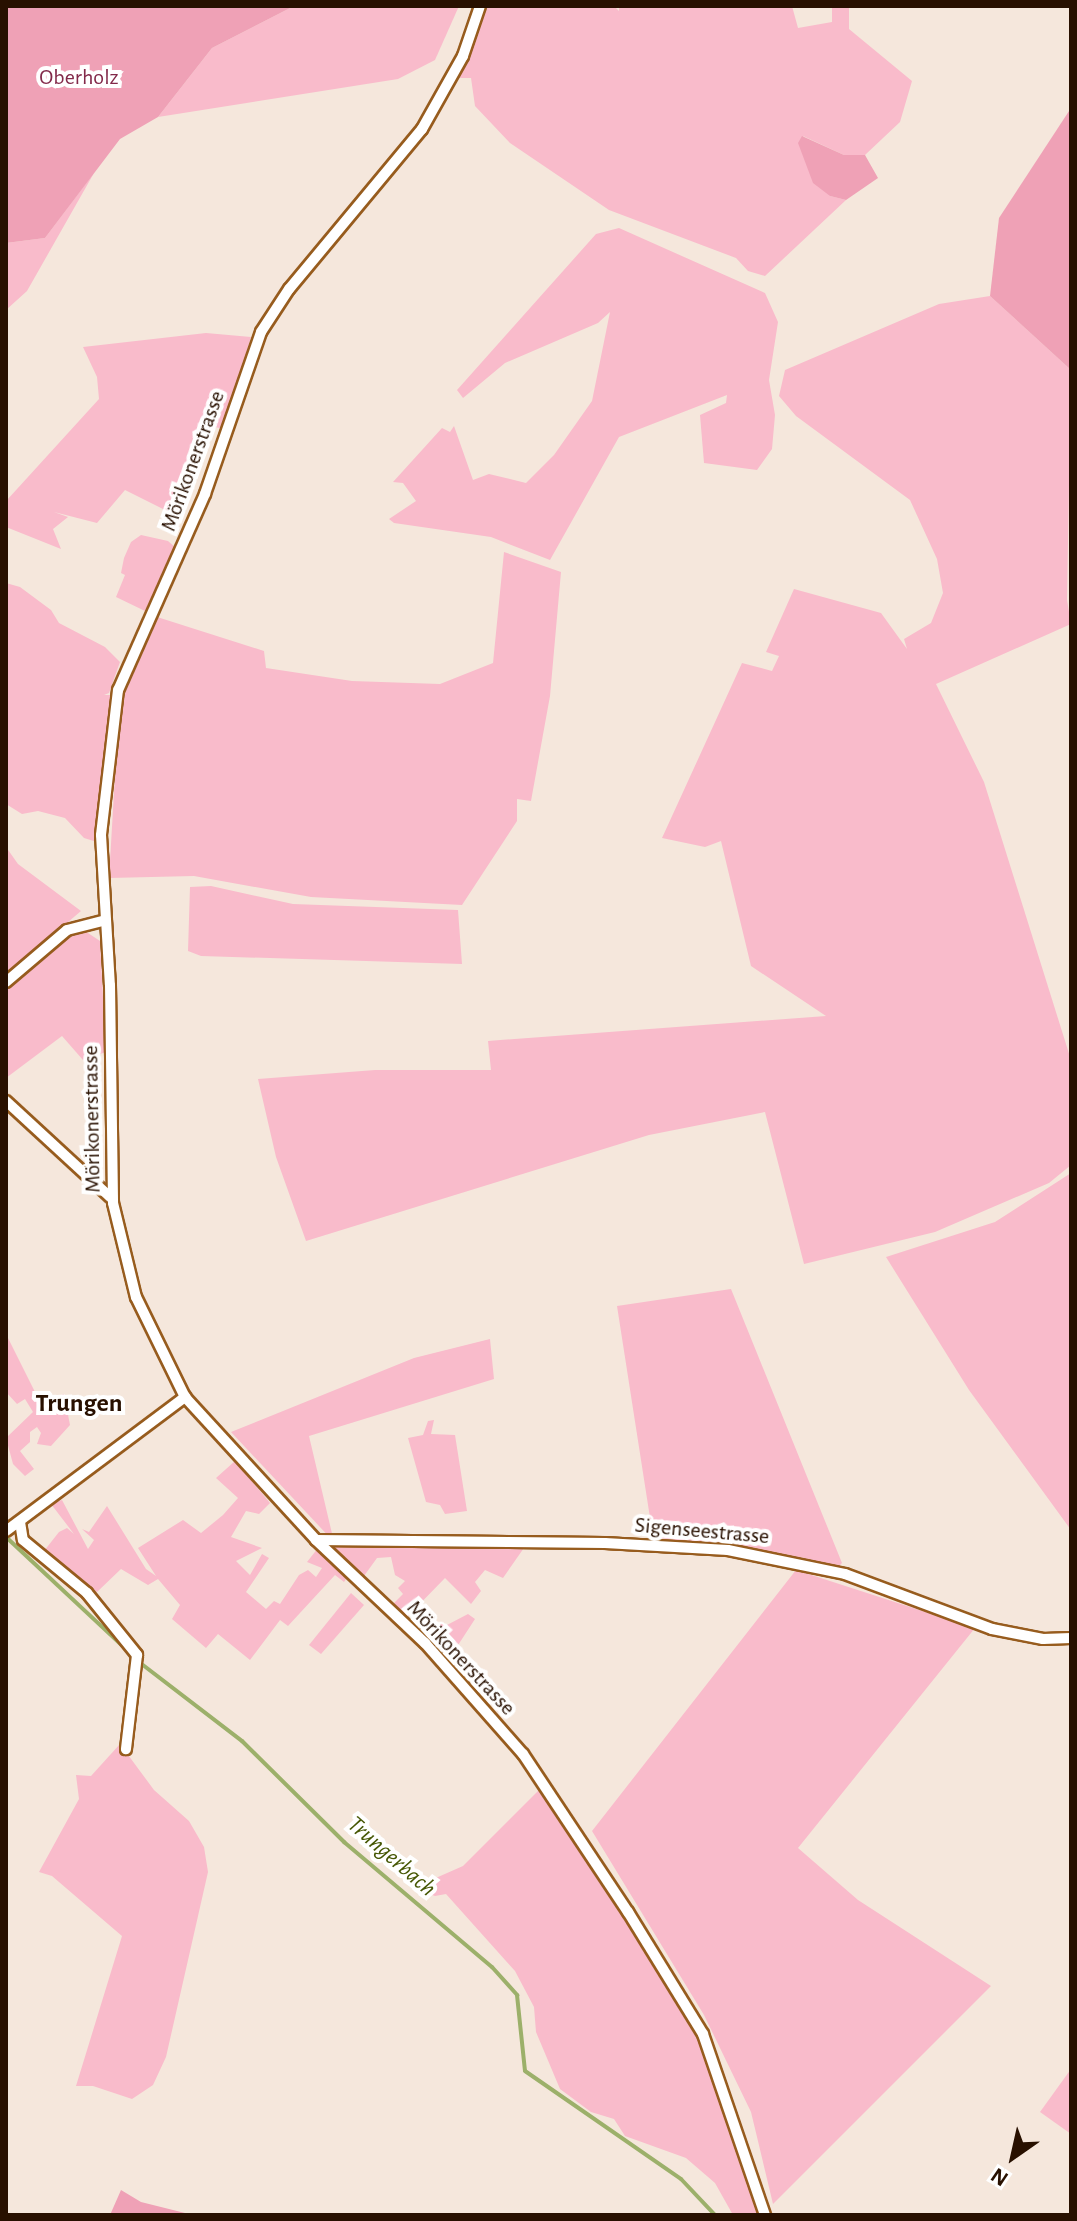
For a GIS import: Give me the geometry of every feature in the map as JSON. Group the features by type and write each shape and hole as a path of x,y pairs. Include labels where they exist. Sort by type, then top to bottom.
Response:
{"street":[{"name":"Mörikonerstrasse","path":"480,6 463,56 422,129 289,289 256,342 205,494 118,690 101,835 113,1203 136,1297 185,1397 316,1540 425,1643 523,1754 602,1872 703,2034 765,2215"},
{"path":"6,982 67,930 106,920"},
{"path":"6,1101 98,1181 113,1203"},
{"path":"126,1749 128,1706 138,1675 137,1655 87,1593 23,1540 12,1527 185,1397"},
{"name":"Sigenseestrasse","path":"316,1540 605,1543 728,1550 845,1574 992,1629 1043,1639 1071,1638"}],"shaded area":[{"path":"294,6 459,6 435,60 398,79 158,117 212,48"},
{"path":"487,6 614,6 619,11 619,6 792,6 798,28 832,22 832,6 849,6 849,29 912,81 900,122 865,155 844,155 803,136 830,196 846,200 765,276 748,271 736,258 609,210 510,143 475,106 471,78 458,78"},
{"path":"94,173 27,291 6,310 6,243 45,238"},
{"path":"619,228 765,293 778,322 769,380 775,415 772,449 757,470 704,463 700,415 726,403 727,395 619,437 550,560 491,537 394,523 389,519 416,501 403,483 393,482 442,428 450,432 454,426 473,480 489,474 526,483 554,455 592,401 610,312 598,323 505,363 463,398 457,390 596,234"},
{"path":"990,296 1071,370 1067,600 1071,624 936,684 984,782 1071,1060 1071,1165 1049,1183 935,1232 804,1264 765,1112 649,1135 306,1241 276,1157 258,1079 375,1070 491,1070 488,1041 826,1016 751,966 721,841 705,847 662,838 742,663 772,671 779,656 766,652 794,589 881,613 907,649 904,639 931,623 943,593 937,559 910,500 796,416 779,396 785,370 939,304"},
{"path":"206,333 251,337 224,429 215,427 179,517 125,490 97,523 54,512 68,517 53,529 61,549 6,527 7,500 99,399 97,377 83,347"},
{"path":"141,535 168,541 176,548 145,611 116,597 125,575 121,573 124,558 131,542"},
{"path":"504,552 561,572 550,696 531,801 517,799 517,821 462,905 311,897 194,876 109,878 119,707 130,668 154,616 264,651 266,668 352,681 440,684 493,663"},
{"path":"6,583 20,587 51,610 59,623 105,647 120,662 109,693 104,695 112,695 97,842 84,838 65,818 38,811 22,814 6,804"},
{"path":"6,847 18,864 81,911 6,975"},
{"path":"211,886 293,904 458,910 462,964 201,956 188,951 190,887"},
{"path":"79,927 100,941 106,1052 83,1060 62,1036 6,1078 6,989"},
{"path":"1071,1173 1071,1530 969,1390 886,1257 995,1222"},
{"path":"731,1289 842,1563 837,1568 804,1558 653,1537 617,1306"},
{"path":"6,1334 41,1404 64,1394 70,1425 51,1446 37,1444 41,1433 37,1427 30,1432 30,1442 20,1451 34,1469 25,1476 13,1464 6,1438 33,1412 25,1399 17,1404 6,1392"},
{"path":"490,1339 494,1379 309,1436 334,1542 231,1432 414,1358"},
{"path":"434,1420 431,1434 455,1435 467,1511 445,1514 440,1505 426,1502 408,1438 423,1435 428,1421"},
{"path":"235,1461 270,1503 259,1514 246,1511 231,1537 262,1548 236,1561 250,1575 262,1554 269,1558 246,1592 266,1609 274,1601 280,1604 299,1575 308,1570 316,1577 322,1568 307,1562 318,1548 348,1576 344,1582 335,1575 288,1626 280,1620 250,1660 218,1634 206,1648 172,1619 180,1605 158,1579 148,1585 121,1569 97,1592 44,1551 59,1532 67,1528 74,1534 51,1504 62,1500 88,1549 94,1540 82,1529 89,1532 107,1506 146,1569 156,1576 138,1548 183,1520 201,1533 223,1515 238,1498 216,1478"},
{"path":"344,1541 526,1545 503,1578 485,1570 475,1582 481,1591 471,1604 445,1578 408,1616 393,1604 403,1594 398,1588 405,1581 395,1575 391,1557 377,1558 364,1576 332,1546"},
{"path":"796,1570 975,1628 798,1848 858,1900 991,1986 773,2204 751,2112 704,2015 592,1831"},
{"path":"351,1593 364,1605 321,1654 309,1645"},
{"path":"468,1614 475,1619 449,1659 420,1630 423,1621 447,1625"},
{"path":"120,1744 154,1790 189,1821 204,1847 208,1872 166,2057 153,2085 132,2099 93,2086 76,2086 122,1936 52,1876 39,1872 79,1799 76,1775 91,1776"},
{"path":"542,1787 698,2033 760,2215 733,2215 715,2183 686,2158 625,2136 614,2119 591,2112 560,2089 536,2032 534,2007 515,1971 446,1894 435,1896 413,1888 463,1866"},
{"path":"1071,2069 1071,2134 1040,2112"}],"green space":[{"name":"Oberholz","path":"6,6 294,6 212,48 158,117 120,139 45,238 6,243"},
{"path":"1071,108 1071,370 990,296 999,218"},
{"path":"802,136 844,155 865,155 878,178 846,200 830,196 813,183 798,143"},
{"path":"121,2190 141,2202 193,2215 110,2215"}],"waterway":[{"name":"Trungerbach","path":"6,1537 130,1653"},
{"name":"Trungerbach","path":"139,1662 242,1741 344,1842 492,1967 517,1995 525,2071 681,2179 715,2215"}],"district":[{"name":"Trungen","path":"79,1404"}]}
